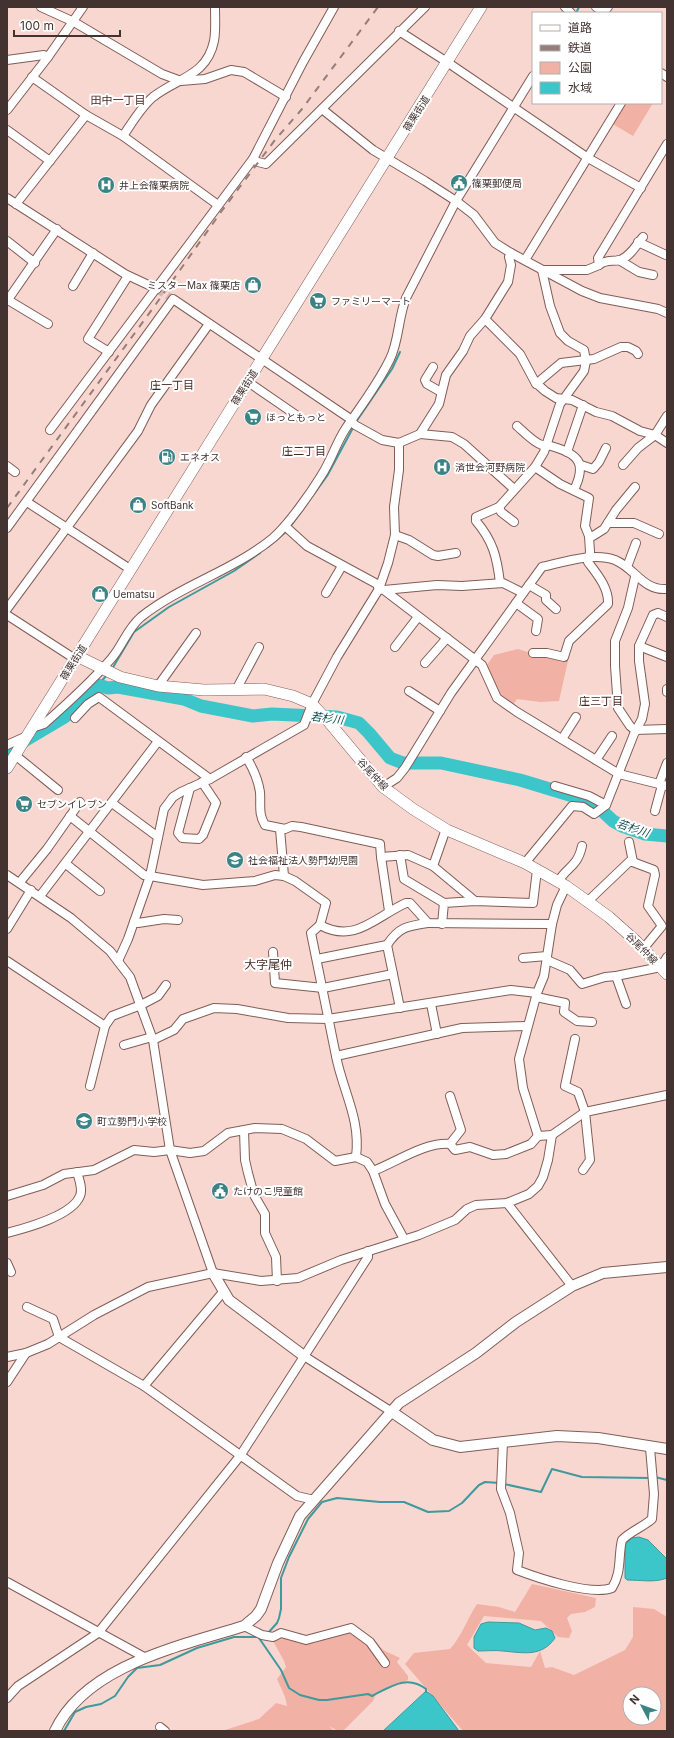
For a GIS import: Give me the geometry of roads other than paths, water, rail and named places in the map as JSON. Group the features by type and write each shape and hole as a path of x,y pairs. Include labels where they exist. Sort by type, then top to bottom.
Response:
{"main road":[{"name":"篠栗街道","path":"7,768 481,7"},
{"name":"谷尾仲線","path":"76,658 120,677 158,686 204,690 264,689 283,693 314,709 328,720 383,787 413,809 446,829 525,863 562,884 609,918 643,949 665,972"}],"street":[{"path":"41,7 74,22 162,74 181,81 205,79 231,70 244,72 286,97"},
{"path":"7,110 74,22 83,7"},
{"path":"123,136 151,99 204,65 214,41 215,7"},
{"path":"50,430 253,159 303,62 334,7"},
{"path":"253,159 266,164 322,109 345,84 378,54 399,31 425,7"},
{"path":"596,7 604,12 608,7"},
{"path":"399,31 588,158 641,188"},
{"path":"7,60 44,55 48,57"},
{"path":"32,77 86,115 123,136 218,205"},
{"path":"7,746 44,724 70,701 113,657 133,625 143,616 191,585 253,553 274,537 285,526 321,476 346,428 352,421 391,358 401,312 406,298 456,201 532,78"},
{"path":"524,260 620,104"},
{"path":"322,109 373,150 456,201 474,215 495,243 511,253 582,291 600,298 658,309 667,313"},
{"path":"16,204 86,115"},
{"path":"7,130 50,161"},
{"path":"599,265 598,258 667,144"},
{"path":"7,198 128,276 157,289"},
{"path":"48,324 7,300 57,229"},
{"path":"619,260 630,252 641,240 666,256"},
{"path":"7,241 35,262"},
{"path":"73,286 93,253"},
{"path":"420,434 439,404 446,375 463,350 470,336 485,319 508,282 511,265 509,258 511,253"},
{"path":"542,270 587,270 611,260 619,260 639,272 653,274"},
{"path":"500,583 496,554 487,533 476,521 476,517 498,508 535,467 546,446 563,399 576,384 584,371 586,361 584,350 568,341 560,333 550,306 542,270"},
{"path":"109,352 88,339 128,276"},
{"path":"7,528 173,299 352,421 355,425 382,440 399,443 420,434 452,437 464,444 514,489"},
{"path":"485,319 520,354 536,384 556,398 572,400 596,412 612,416 640,431 655,435 667,443"},
{"path":"7,609 138,431 151,405 208,324"},
{"path":"536,384 562,363 586,361 621,347 628,347 636,351 638,354"},
{"path":"432,367 425,380 427,384 441,392"},
{"path":"248,382 299,417"},
{"path":"567,452 583,405"},
{"path":"623,465 638,448 655,435 667,416"},
{"path":"517,426 541,445 567,452 579,460 581,465 579,479 574,490"},
{"path":"118,960 134,922 150,876 164,809 168,802 173,797 206,781 304,725 314,709 337,657 382,589 395,535 394,507 399,470 399,443"},
{"path":"581,465 593,469 599,462 606,448"},
{"path":"7,466 16,472"},
{"path":"534,653 547,653 564,657 569,641 608,604 609,599 600,578 588,562 590,552 589,536 585,526 589,498 560,484 535,467"},
{"path":"589,536 599,533 635,487"},
{"path":"27,502 130,569"},
{"path":"498,508 514,522"},
{"path":"608,523 634,523 659,534"},
{"path":"285,526 308,546 377,584 418,617 476,660 482,665 497,698 517,712 619,774 663,785"},
{"path":"395,535 409,540 433,555 438,556 456,553"},
{"path":"628,567 636,543"},
{"path":"383,787 397,778 405,768 440,711 542,567 588,558 603,558 614,560 628,567 635,577 648,586 667,589"},
{"path":"326,593 342,566"},
{"path":"635,577 628,608 615,641 618,708 630,726 635,730 667,729"},
{"path":"382,589 500,583 523,593"},
{"path":"529,585 546,596 546,600 556,609"},
{"path":"516,603 538,619 536,631"},
{"path":"525,863 572,806 583,807 594,814 606,805 635,730 642,719 645,704 639,661 639,646 653,615 658,613 667,617"},
{"path":"7,616 76,658"},
{"path":"395,647 418,617"},
{"path":"158,686 196,633"},
{"path":"425,662 447,638"},
{"path":"639,646 667,657"},
{"path":"236,690 259,647"},
{"path":"409,691 440,711"},
{"path":"75,718 82,710 99,697 206,781 216,803 203,835 199,839 194,840 182,838 178,833 190,788"},
{"path":"70,701 82,710"},
{"path":"562,739 576,717"},
{"path":"596,760 612,736"},
{"path":"40,896 90,833 156,744"},
{"path":"15,754 58,790"},
{"path":"246,757 254,770 260,792 260,818 265,825 280,829 285,829 292,826 301,827 380,844 389,911"},
{"path":"655,811 663,785 667,763"},
{"path":"556,786 589,796 606,805"},
{"path":"20,882 80,802"},
{"path":"112,804 158,838"},
{"path":"70,816 144,875 203,885 255,881 275,875 284,876 295,881 326,902 320,925 311,933 340,1077 350,1100 358,1134 356,1157"},
{"path":"280,829 284,876"},
{"path":"433,866 446,829"},
{"path":"629,842 632,862"},
{"path":"538,1136 523,1088 519,1059 536,995 544,976 552,924 562,884 562,874 576,863 582,846"},
{"path":"400,855 404,879 444,903 475,901 533,903 537,870"},
{"path":"381,856 408,855 433,866 475,901"},
{"path":"588,902 630,861 654,870 655,875 648,906 662,926 643,949"},
{"path":"66,864 100,891"},
{"path":"7,875 20,882 71,918 110,951 130,977 152,1038 170,1150 213,1273 223,1292 243,1312 304,1356 433,1440 447,1444 474,1446 543,1437 568,1437 616,1440 650,1448 667,1449"},
{"path":"7,929 31,890"},
{"path":"320,925 332,932 355,932 389,911 410,903 428,923"},
{"path":"442,924 444,903"},
{"path":"134,922 138,923 164,919 178,920"},
{"path":"317,959 387,945 399,931 407,926 428,923 552,924"},
{"path":"387,945 400,1008"},
{"path":"273,952 275,983 323,988 393,974"},
{"path":"523,958 547,958 570,970 582,984 605,977 665,972 667,957"},
{"path":"7,961 105,1026"},
{"path":"616,976 626,1004"},
{"path":"90,1086 105,1026 112,1016 141,1006 158,996 166,985"},
{"path":"124,1045 152,1038 174,1030 183,1019 214,1008 237,1009 288,1018 328,1019 431,1004 511,990 565,1003 564,1012 577,1021 592,1022"},
{"path":"431,1004 437,1034"},
{"path":"336,1056 462,1028 527,1026"},
{"path":"575,1039 565,1086 578,1092 585,1112 590,1160 583,1170"},
{"path":"450,1144 455,1150 470,1147 493,1155 517,1150 531,1144 538,1136 552,1135 585,1112 667,1095"},
{"path":"373,1171 430,1145 450,1144 461,1130 450,1096"},
{"path":"7,1196 43,1185 64,1174 94,1170 134,1150 154,1152 170,1150 190,1153 204,1151 228,1133 255,1128 282,1129 306,1139 335,1161 356,1157 367,1162 373,1171 385,1204 404,1239"},
{"path":"244,1131 245,1160 254,1194 265,1214 265,1233 276,1257 278,1281"},
{"path":"7,1357 26,1353 60,1337 94,1315 148,1287 213,1273 262,1281 278,1281 298,1278 368,1251 456,1220 476,1204 507,1203 528,1194 538,1186 548,1160 552,1135"},
{"path":"7,1233 42,1223 64,1212 80,1197 82,1190 77,1172"},
{"path":"507,1203 572,1286"},
{"path":"7,1698 18,1686 98,1633 240,1456 368,1257 368,1251"},
{"path":"7,1263 11,1272"},
{"path":"55,1731 68,1709 78,1698 114,1674 144,1657 244,1626 256,1616 261,1609 292,1531 300,1516 399,1403 476,1354 516,1322 572,1286 603,1273 667,1267"},
{"path":"144,1386 223,1292"},
{"path":"26,1307 53,1319 60,1337 144,1386 297,1496 314,1500"},
{"path":"7,1382 26,1353"},
{"path":"503,1442 501,1489 510,1513 519,1553 516,1570 538,1579 601,1591 612,1588 619,1574 622,1540 652,1519 654,1494 650,1448"},
{"path":"7,1582 144,1657"},
{"path":"244,1626 262,1635 273,1637 281,1633 306,1640 351,1628 370,1642 385,1663"}],"water":[{"path":"639,1537 648,1540 667,1559 667,1578 648,1581 627,1580 625,1578 625,1544 632,1538"},
{"path":"488,1622 519,1623 535,1630 546,1628 552,1631 555,1638 550,1644 538,1651 525,1653 478,1651 474,1648 474,1637 481,1624"},
{"path":"426,1691 433,1696 459,1731 383,1731"}],"waterway":[{"path":"576,12 579,7"},
{"path":"356,422 392,369 400,352"},
{"path":"290,527 327,476 354,426"},
{"path":"268,547 288,530"},
{"path":"112,669 134,632 169,607 234,571 260,553"},
{"path":"98,685 107,675"},
{"name":"若杉川","path":"7,753 9,750 63,718 75,709 91,690 98,685 108,688 118,687 184,699 201,706 253,716 272,714 337,717 359,723 390,758 403,763 441,763 520,780 576,797 597,806 613,821 622,826 645,834 667,836"},
{"path":"504,1484 541,1492 552,1469 582,1477 650,1478"},
{"path":"655,1477 667,1480"},
{"path":"268,1633 277,1623 279,1618 281,1609 281,1578 289,1557 308,1519 322,1502 337,1498 380,1502 404,1502 428,1512 449,1511 462,1503 479,1485 485,1482 500,1483"},
{"path":"64,1731 75,1712 86,1707 101,1704 115,1696 128,1677 137,1668 160,1665 197,1648 234,1637 261,1637"},
{"path":"259,1638 281,1670 289,1688 300,1695 319,1700 368,1694 372,1696 392,1686 405,1682 412,1682 419,1685 426,1689 426,1692"}],"tunnel":[{"path":"157,289 173,299"}],"railway":[{"path":"7,508 156,304 221,212 275,140 302,109 378,7"}],"place":[{"name":"篠栗郵便局","path":"459,183"},
{"name":"井上会篠栗病院","path":"106,185"},
{"name":"ミスターMax 篠栗店","path":"253,285"},
{"name":"ファミリーマート","path":"318,301"},
{"name":"ほっともっと","path":"253,417"},
{"name":"エネオス","path":"167,457"},
{"name":"済世会河野病院","path":"442,467"},
{"name":"SoftBank","path":"138,505"},
{"name":"Uematsu","path":"100,594"},
{"name":"セブンイレブン","path":"24,804"},
{"name":"社会福祉法人勢門幼児園","path":"235,860"},
{"name":"町立勢門小学校","path":"84,1121"},
{"name":"たけのこ児童館","path":"220,1191"}],"district":[{"name":"田中一丁目","path":"118,100"},
{"name":"庄一丁目","path":"172,385"},
{"name":"庄二丁目","path":"304,451"},
{"name":"庄三丁目","path":"601,701"},
{"name":"大字尾仲","path":"268,965"}]}
